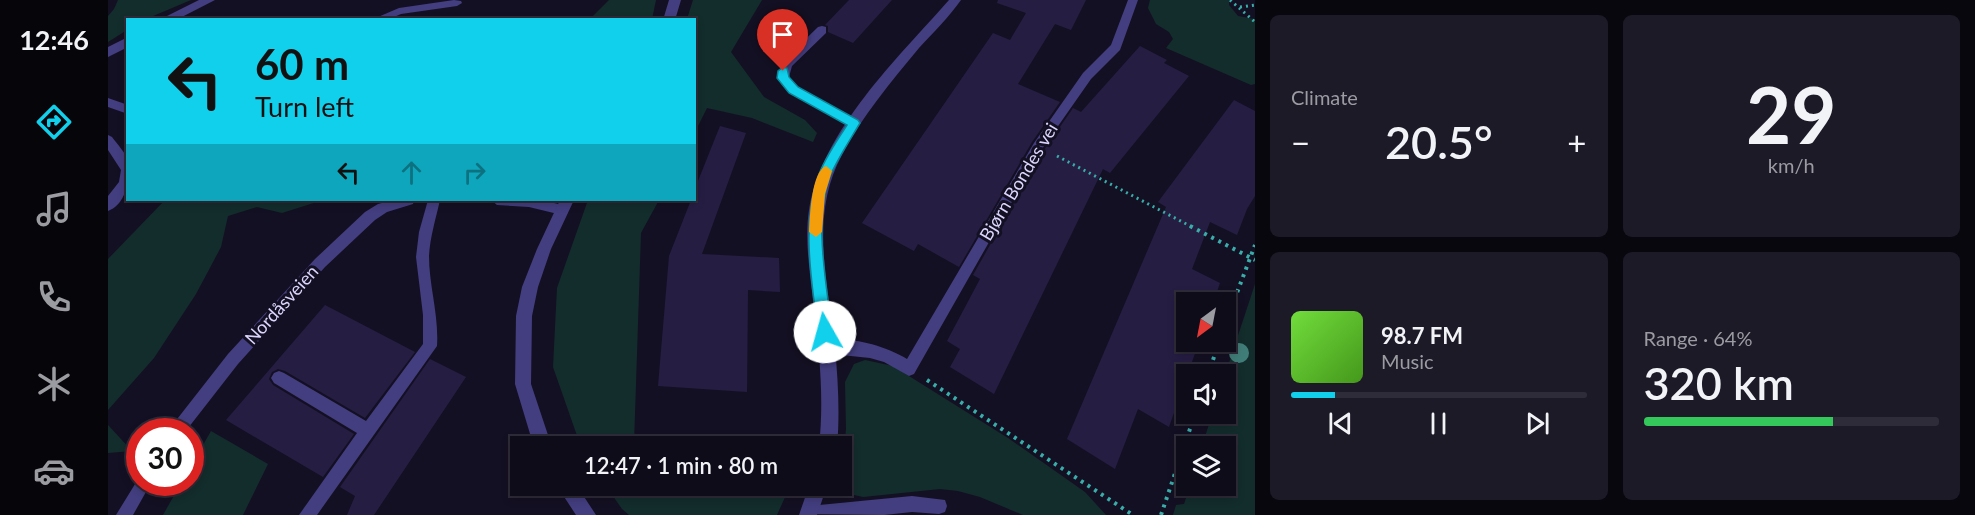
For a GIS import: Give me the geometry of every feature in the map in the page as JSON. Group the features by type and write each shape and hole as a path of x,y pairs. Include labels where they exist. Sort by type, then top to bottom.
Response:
{"street":[{"path":"169,18 209,0"},
{"path":"670,18 675,0"},
{"path":"829,436 831,407 818,265 816,212 824,176 854,123 955,0"},
{"path":"108,53 126,42"},
{"path":"540,436 523,384 524,316 530,287 544,249 565,205"},
{"path":"573,496 587,515"},
{"path":"809,514 815,496"}],"lane":[{"name":"Bjørn Bondes vei","path":"909,369 1038,146 1087,76 1116,47 1133,0"},
{"path":"381,18 399,11 457,3"},
{"path":"822,30 787,64 783,78 794,90 854,123"},
{"path":"108,102 126,109"},
{"path":"108,140 126,168"},
{"path":"108,206 125,183 126,176"},
{"name":"Nordåsveien","path":"186,418 233,359 328,256 370,216 383,208 405,201"},
{"path":"307,515 430,346 431,312 423,253 434,201"},
{"path":"512,201 565,205"},
{"path":"827,348 868,348 909,369"},
{"path":"279,378 369,431"},
{"path":"124,515 135,496"},
{"path":"809,514 912,504 939,506"}],"path":[{"path":"1230,0 1255,22"},
{"path":"1240,7 1255,5"},
{"path":"1038,146 1255,260"},
{"path":"1236,295 1255,245"},
{"path":"909,369 1133,515"},
{"path":"1161,515 1192,424"}],"green space":[{"path":"118,0 191,0 148,18 126,18 126,31 108,42 108,16"},
{"path":"609,0 656,0 652,18 591,18"},
{"path":"693,0 762,0 731,52 764,97 805,120 817,133 813,142 752,118 707,108 696,130 696,18 687,18"},
{"path":"1150,0 1229,0 1229,5 1238,16 1255,19 1255,84 1251,85 1166,48 1173,39 1169,32 1156,24 1148,8"},
{"path":"164,201 320,201 282,213 257,207 228,216 221,247 196,294 154,358 108,410 108,259"},
{"path":"588,201 658,201 641,233 634,436 577,436 553,367 557,288"},
{"path":"1255,284 1255,515 1173,515 1176,505 1184,504 1187,496 1236,496 1236,436 1205,436 1209,424 1236,424 1236,364 1229,364 1233,352 1236,352 1236,342"},
{"path":"865,360 893,366 1008,438 1085,492 1106,515 1023,515 980,497 940,489 863,497 852,494 852,436 845,436 845,382 854,364"},
{"path":"108,425 126,444 126,452 108,453"},
{"path":"211,431 268,464 243,515 163,515 174,496 204,496 204,443"},
{"path":"613,496 786,496 777,515 629,515"}],"building":[{"path":"849,0 892,0 853,43 828,32 828,26 825,25"},
{"path":"998,0 1086,0 1071,30 1055,24 1018,84 1060,102 1032,142 959,267 918,244 914,251 862,223 993,33 1010,40 1026,13 997,3"},
{"path":"1140,46 1167,60 1164,63 1189,76 1110,173 1103,169 994,394 950,367 960,349 947,341 980,279 973,275 1044,150 1073,108 1081,112"},
{"path":"1234,100 1255,111 1255,196 1247,209 1237,235 1210,222 1192,269 1220,283 1217,292 1176,292 1176,352 1195,352 1191,364 1176,364 1176,407 1169,427 1138,409 1115,469 1067,439 1166,207 1158,202"},
{"path":"720,126 746,133 702,254 779,258 780,292 748,290 747,392 658,386 669,256 691,201 696,201 696,186"},
{"path":"325,305 415,352 365,418 285,371 278,369 272,372 269,379 273,385 354,434 323,477 226,420"},
{"path":"430,359 466,377 374,515 347,515 355,496 340,487"}],"slow traffic":[{"path":"816,232 818,194 826,171"}],"route":[{"path":"783,71 783,78 794,90 854,123 831,160 818,194 816,237 825,332"}]}
